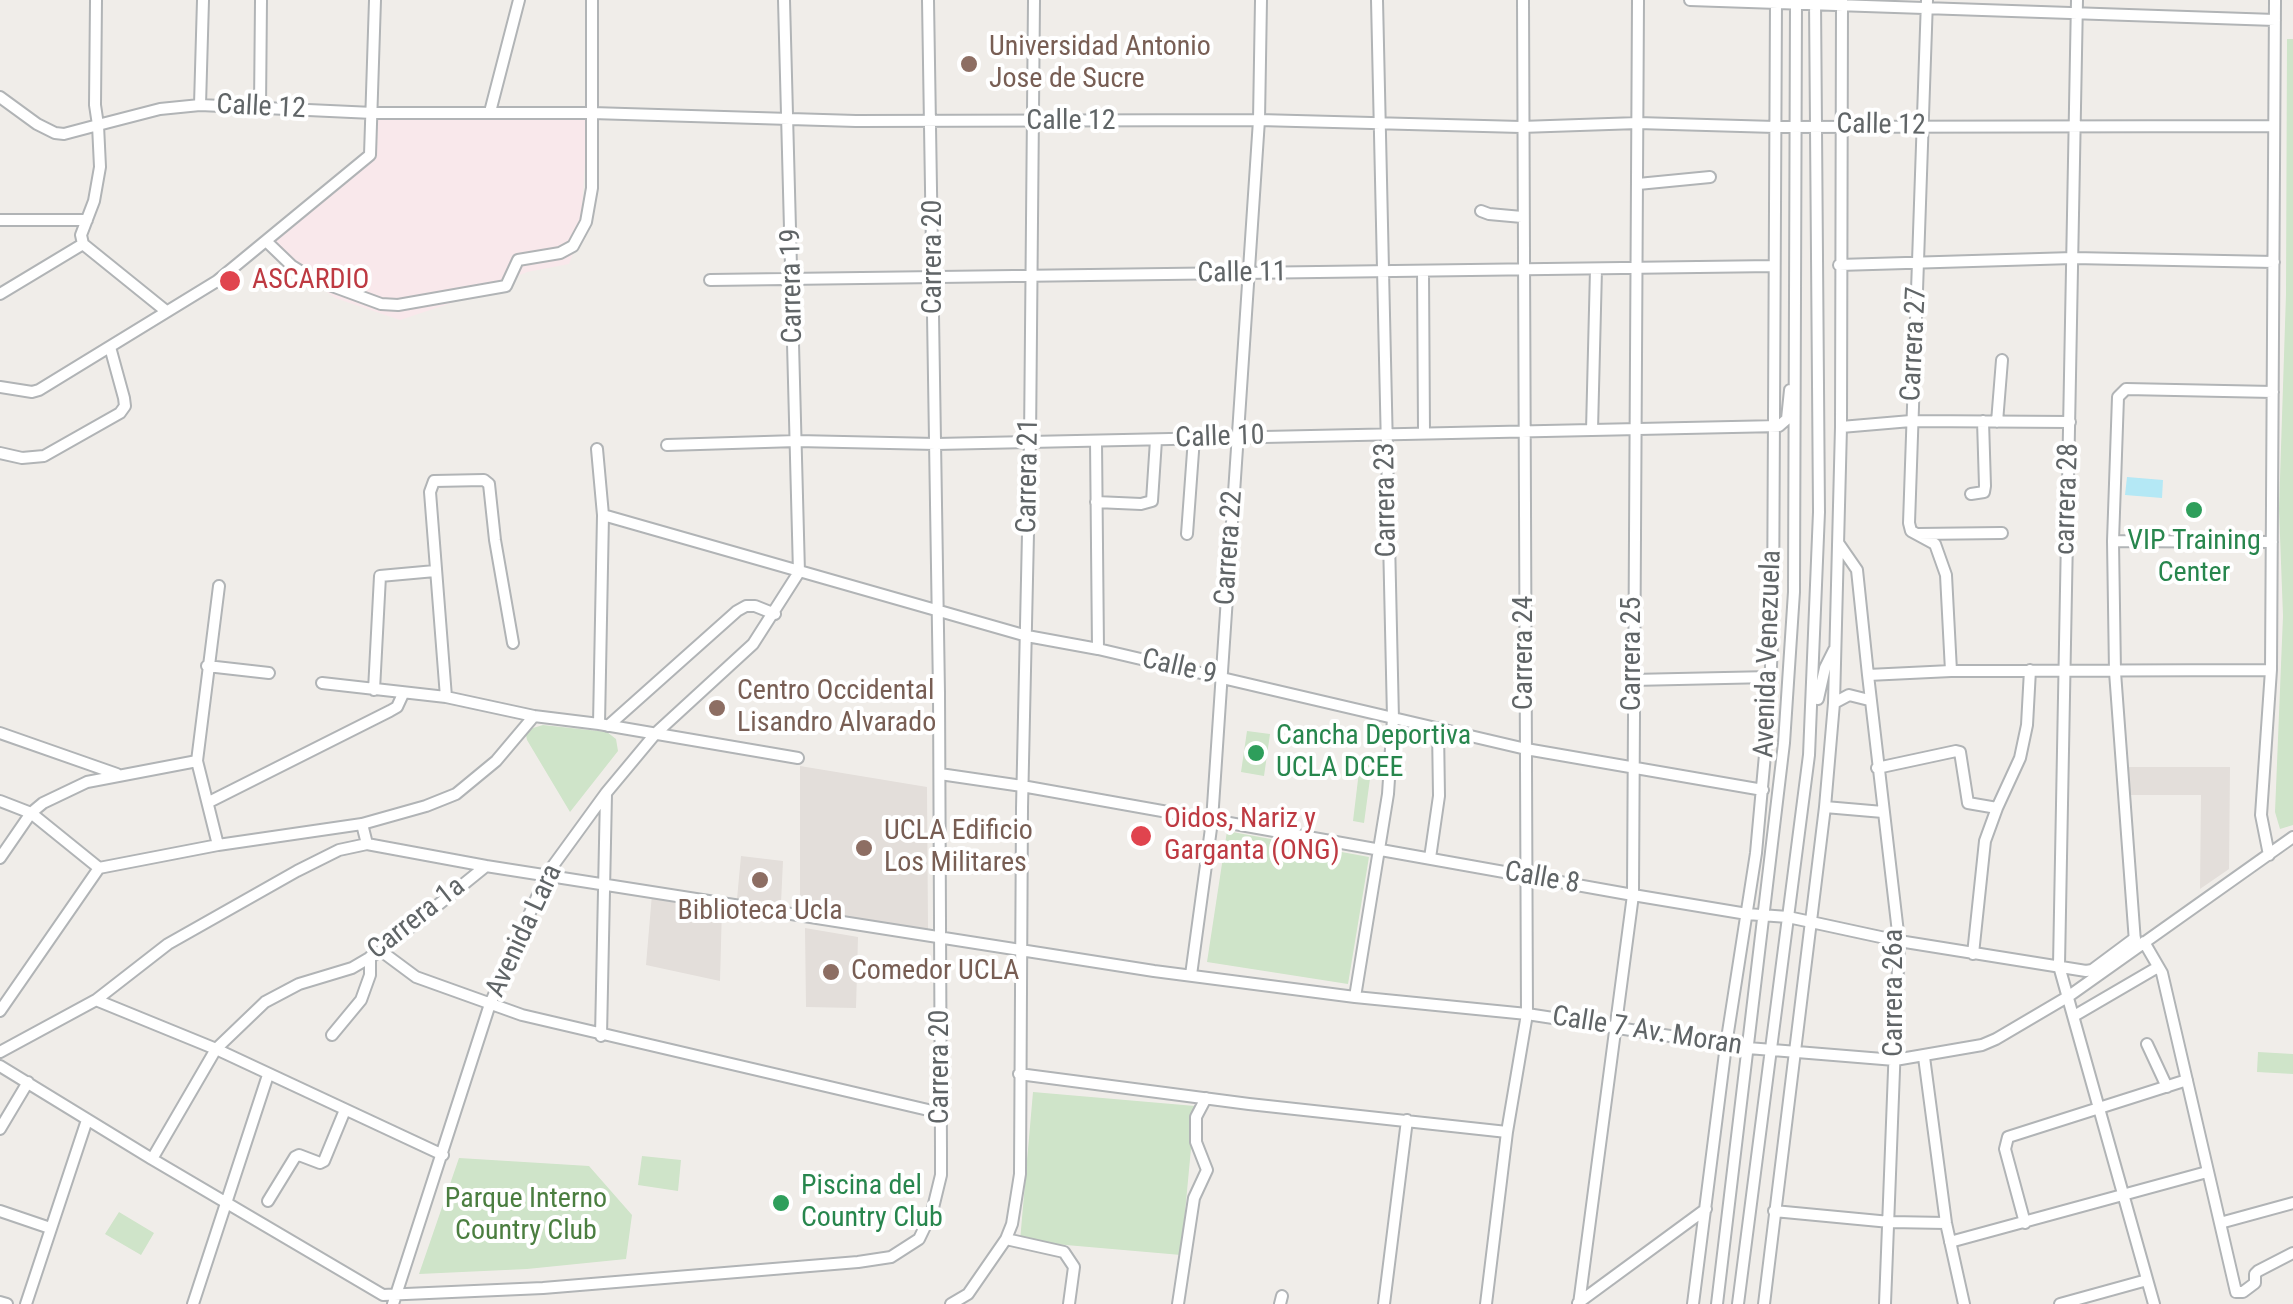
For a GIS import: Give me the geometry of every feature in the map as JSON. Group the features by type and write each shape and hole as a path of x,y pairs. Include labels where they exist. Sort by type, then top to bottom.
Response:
{"street":[{"path":"96,0 95,105 100,167 81,234 83,244 166,311"},
{"path":"200,106 202,0"},
{"path":"260,108 262,0"},
{"path":"0,387 40,390 217,281 370,155 375,0"},
{"path":"490,112 519,0"},
{"path":"266,242 313,279 381,304 418,302 506,286 518,260 560,253 573,246 586,222 592,188 592,0"},
{"name":"Carrera 19","path":"784,0 799,572"},
{"name":"Carrera 20","path":"394,1300 858,1262 891,1256 920,1239 932,1212 941,1175 942,1112 928,0"},
{"name":"Carrera 21","path":"1006,1239 1020,1174 1034,0"},
{"name":"Carrera 22","path":"1190,975 1212,820 1259,120 1261,0"},
{"name":"Carrera 23","path":"1355,997 1388,794 1392,718 1378,0"},
{"name":"Carrera 24","path":"1486,1304 1507,1132 1528,1014 1523,0"},
{"name":"Carrera 25","path":"1578,1304 1633,895 1638,0"},
{"path":"1690,0 1927,4 2076,14 2275,20"},
{"name":"carrera 28","path":"2077,0 2058,966 2154,1304"},
{"path":"2269,855 2261,816 2272,670 2275,0"},
{"name":"Avenida Venezuela","path":"1693,1304 1763,790 1770,677 1776,1"},
{"name":"Avenida Venezuela","path":"1716,1304 1784,743 1794,592 1796,2"},
{"name":"Avenida Venezuela","path":"1738,1304 1802,822 1811,724 1819,512 1815,2"},
{"path":"1764,1304 1825,807 1834,703 1841,427 1842,3"},
{"name":"Carrera 27","path":"1927,4 1909,523 1911,531 1935,544 1946,576 1951,671"},
{"name":"Calle 12","path":"0,97 36,124 64,134 160,109 200,106 932,122 1259,120 1521,127 1638,123 2274,126"},
{"path":"1638,184 1710,177"},
{"path":"1481,210 1522,216"},
{"path":"0,220 87,220"},
{"path":"0,294 83,244"},
{"path":"1839,266 2073,258 2274,262"},
{"name":"Calle 11","path":"710,280 1774,266"},
{"path":"1592,430 1596,269"},
{"path":"1424,271 1424,432"},
{"path":"0,453 22,458 44,456 120,413 125,406 124,398 110,347"},
{"path":"1997,422 2002,360"},
{"path":"1773,426 1785,423 1796,373"},
{"path":"2273,392 2126,389 2118,398 2113,541 2115,672 2138,943 2158,967 2236,1292 2255,1284 2258,1271 2293,1253"},
{"path":"1841,427 1911,421 2070,422"},
{"path":"1971,494 1984,492 1986,486 1983,422"},
{"name":"Calle 10","path":"667,444 936,444 1773,426"},
{"path":"1187,534 1194,438"},
{"path":"1096,502 1152,501 1156,440"},
{"path":"1096,441 1098,649"},
{"path":"598,448 603,516 604,725"},
{"path":"446,697 430,485 434,482 490,484 495,540 513,643"},
{"name":"Calle 9","path":"603,516 1027,636 1098,649 1526,750 1763,790"},
{"path":"1916,534 2002,534"},
{"path":"2113,541 2272,542"},
{"name":"Carrera 26a","path":"1839,544 1857,570 1869,700 1900,941 1886,1304"},
{"path":"374,690 380,576 435,571"},
{"name":"Avenida Lara","path":"394,1300 490,1004 548,874 606,793 656,733 753,644 799,572"},
{"path":"218,845 197,761 219,586"},
{"path":"604,725 738,611 755,606 775,614"},
{"path":"1811,724 1825,668 1836,646"},
{"path":"208,666 269,673"},
{"path":"1972,954 1985,842 2020,758 2027,724 2030,670"},
{"path":"1868,680 1951,671 2272,670"},
{"path":"1632,680 1770,677"},
{"path":"322,684 446,697 534,716 798,758"},
{"path":"209,802 390,711 397,707 403,694"},
{"path":"1834,703 1850,694 1869,700"},
{"path":"0,1011 99,868 218,845 362,824 426,806 456,794 496,761 534,716"},
{"path":"1430,858 1438,796 1438,729"},
{"path":"0,733 116,774"},
{"path":"1877,768 1956,750 1960,752 1968,803 1997,808"},
{"path":"0,858 43,803 87,782 116,774 197,761"},
{"name":"Calle 8","path":"940,774 1633,895 1788,918 1972,954 2092,970 2138,943"},
{"path":"601,1036 606,793"},
{"path":"0,801 32,814 99,868"},
{"path":"1825,807 1883,812"},
{"path":"362,824 366,844"},
{"name":"Calle 7 Av. Moran","path":"941,939 1355,997 1528,1014 1748,1048 1895,1060 1982,1045 2069,996 2138,943 2293,838"},
{"path":"0,1052 96,1000 168,944 340,850 366,844 486,866"},
{"name":"Carrera 1a","path":"152,1158 216,1049 265,1002 299,984 352,968 370,958 486,866 941,939"},
{"path":"381,951 416,978 601,1036 942,1112"},
{"path":"332,1035 360,1000 370,975 370,958"},
{"path":"2074,1016 2158,967"},
{"path":"96,1000 216,1049 443,1155"},
{"path":"2147,1044 2167,1087"},
{"path":"1924,1057 1946,1224 1964,1304"},
{"path":"0,1066 394,1300"},
{"path":"193,1304 268,1074"},
{"path":"1019,1074 1507,1132"},
{"path":"2025,1224 2005,1141 2008,1137 2187,1080"},
{"path":"0,1130 28,1082"},
{"path":"1178,1304 1194,1198 1207,1170 1196,1142 1196,1117 1206,1098"},
{"path":"268,1201 299,1154 320,1164 324,1161 345,1110"},
{"path":"26,1304 87,1120"},
{"path":"1384,1304 1407,1120"},
{"path":"1950,1242 2207,1172"},
{"path":"2220,1223 2293,1203"},
{"path":"1578,1304 1706,1208"},
{"path":"0,1210 50,1228"},
{"path":"1774,1211 1946,1224"},
{"path":"951,1304 967,1299 1006,1239 1064,1252 1074,1267 1070,1304"},
{"path":"2060,1304 2147,1280"}],"shaded area":[{"path":"378,118 588,120 580,236 569,264 527,272 475,295 400,320 335,298 262,244 377,157"},
{"name":"UCLA Edificio Los Militares","path":"800,766 927,787 928,930 800,909"},
{"path":"2127,767 2230,767 2229,869 2200,889 2201,795 2129,795"},
{"name":"Biblioteca Ucla","path":"741,856 783,861 781,903 737,899"},
{"path":"652,894 722,907 720,981 646,965"},
{"name":"Comedor UCLA","path":"805,928 858,937 856,1008 806,1007"}],"green space":[{"path":"2287,39 2293,39 2293,825 2280,829 2275,812 2283,616 2279,509 2286,294"},
{"path":"543,725 607,732 616,739 618,751 570,812 527,740 526,735 533,728"},
{"name":"Cancha Deportiva UCLA DCEE","path":"1247,731 1270,734 1264,776 1241,772"},
{"path":"1360,763 1372,764 1364,823 1353,821"},
{"path":"1227,831 1369,857 1348,984 1207,962"},
{"path":"2258,1052 2293,1054 2293,1074 2257,1072"},
{"path":"1033,1092 1195,1106 1181,1255 1020,1241"},
{"path":"642,1156 681,1160 678,1191 638,1185"},
{"name":"Parque Interno Country Club","path":"459,1158 589,1166 632,1215 626,1259 419,1274"},
{"path":"119,1212 154,1233 141,1255 105,1234"}],"water":[{"path":"2127,477 2163,480 2162,498 2125,495"}],"place":[{"name":"Universidad Antonio Jose de Sucre","path":"969,64"},
{"name":"ASCARDIO","path":"230,281"},
{"name":"VIP Training Center","path":"2194,510"},
{"name":"Centro Occidental Lisandro Alvarado","path":"717,708"},
{"name":"Cancha Deportiva UCLA DCEE","path":"1256,753"},
{"name":"Oidos, Nariz y Garganta (ONG)","path":"1141,836"},
{"name":"UCLA Edificio Los Militares","path":"864,848"},
{"name":"Biblioteca Ucla","path":"760,880"},
{"name":"Comedor UCLA","path":"831,972"},
{"name":"Piscina del Country Club","path":"781,1203"}]}
